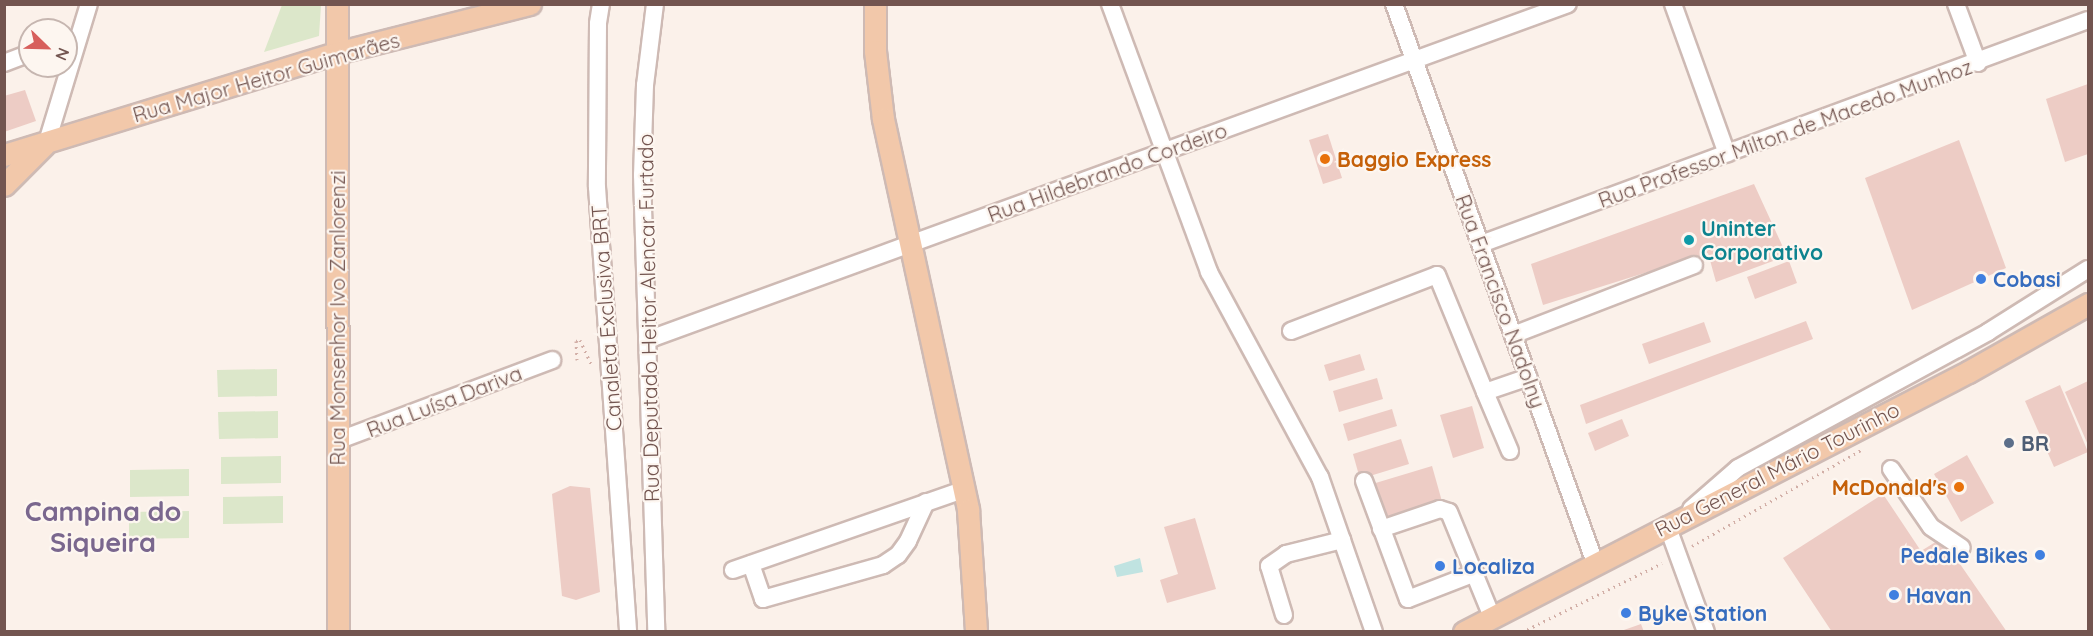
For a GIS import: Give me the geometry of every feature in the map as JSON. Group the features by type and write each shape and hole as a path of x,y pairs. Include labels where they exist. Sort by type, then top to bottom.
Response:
{"main road":[{"name":"Rua Monsenhor Ivo Zanlorenzi","path":"337,4 338,632"},
{"name":"Rua Major Heitor Guimarães","path":"4,155 336,53 498,9 530,4"},
{"path":"875,4 877,83 910,244 965,489 976,632"},
{"path":"4,185 47,142"},
{"name":"Rua General Mário Tourinho","path":"1468,630 1675,521 1968,372 2088,304"}],"street":[{"path":"78,30 89,4"},
{"name":"Canaleta Exclusiva BRT","path":"602,4 598,24 597,187 628,632"},
{"name":"Rua Deputado Heitor Alencar Furtado","path":"655,4 643,127 656,632"},
{"path":"1110,4 1213,280 1314,464 1374,632"},
{"name":"Rua Francisco Nadolny","path":"1394,4 1595,563"},
{"name":"Rua Hildebrando Cordeiro","path":"647,340 1568,4"},
{"path":"1673,4 1727,154"},
{"path":"1956,4 1978,63"},
{"name":"Rua Professor Milton de Macedo Munhoz","path":"1481,244 1978,63 2088,20"},
{"path":"47,142 63,78"},
{"path":"1513,335 1694,265"},
{"path":"1706,632 1677,555 1675,521 1738,468 1988,332 2088,269"},
{"path":"1291,331 1437,275 1510,451"},
{"name":"Rua Luísa Dariva","path":"337,441 552,360"},
{"path":"1485,392 1528,377"},
{"path":"1891,470 1931,527 1962,548"},
{"path":"1364,481 1408,599 1475,573"},
{"path":"733,570 965,489"},
{"path":"751,564 763,599 883,565 898,555 908,541 926,502"},
{"path":"1381,528 1445,510 1449,512 1492,617"},
{"path":"1284,615 1269,566 1286,554 1342,540"}],"path":[{"path":"577,360 576,341 580,340 591,365 596,340 608,343"},
{"path":"1522,632 1677,555 1871,445"}],"green space":[{"path":"282,5 321,5 319,36 264,52"},
{"path":"277,369 277,396 218,397 217,370"},
{"path":"278,411 278,438 219,439 218,412"},
{"path":"281,456 281,483 221,484 221,457"},
{"path":"189,469 189,496 130,497 130,470"},
{"path":"283,496 283,523 223,524 223,497"},
{"path":"189,511 189,538 129,539 129,512"}],"water":[{"path":"1140,558 1143,572 1117,577 1114,566"}],"building":[{"path":"2088,84 2088,154 2065,162 2046,99"},
{"path":"25,90 36,121 4,132 4,96"},
{"name":"Baggio Express","path":"1328,134 1342,178 1323,184 1309,140"},
{"path":"1959,140 2006,268 1912,310 1865,178"},
{"name":"Uninter Corporativo","path":"1754,184 1787,256 1716,282 1708,253 1543,305 1531,264"},
{"path":"1789,261 1797,283 1755,299 1747,277"},
{"path":"1806,321 1813,339 1586,424 1580,405"},
{"path":"1704,322 1711,342 1649,364 1642,344"},
{"path":"1360,354 1365,370 1329,381 1324,365"},
{"path":"1377,378 1383,399 1339,412 1333,391"},
{"path":"2088,381 2088,445 2065,392"},
{"path":"2060,385 2088,452 2054,467 2025,401"},
{"path":"1472,406 1484,448 1453,458 1440,415"},
{"path":"1392,409 1397,426 1348,441 1343,424"},
{"path":"1622,419 1629,436 1595,451 1588,433"},
{"path":"1401,439 1409,464 1360,479 1353,454"},
{"path":"1967,455 1994,503 1961,522 1934,474"},
{"path":"1432,466 1443,505 1380,524 1369,485"},
{"path":"570,486 590,488 600,592 576,600 562,596 552,494"},
{"name":"Havan","path":"1883,494 1921,551 1942,538 2007,632 1832,632 1783,558"},
{"path":"1195,518 1216,589 1167,603 1160,580 1178,574 1164,527"},
{"path":"1641,624 1644,632 1621,632 1621,631"}],"place":[{"name":"Baggio Express","path":"1325,159"},
{"name":"Uninter Corporativo","path":"1689,240"},
{"name":"Cobasi","path":"1981,279"},
{"name":"BR","path":"2009,443"},
{"name":"McDonald's","path":"1959,487"},
{"name":"Pedale Bikes","path":"2040,555"},
{"name":"Localiza","path":"1440,566"},
{"name":"Havan","path":"1894,595"},
{"name":"Byke Station","path":"1626,613"}],"district":[{"name":"Campina do Siqueira","path":"103,526"}]}
